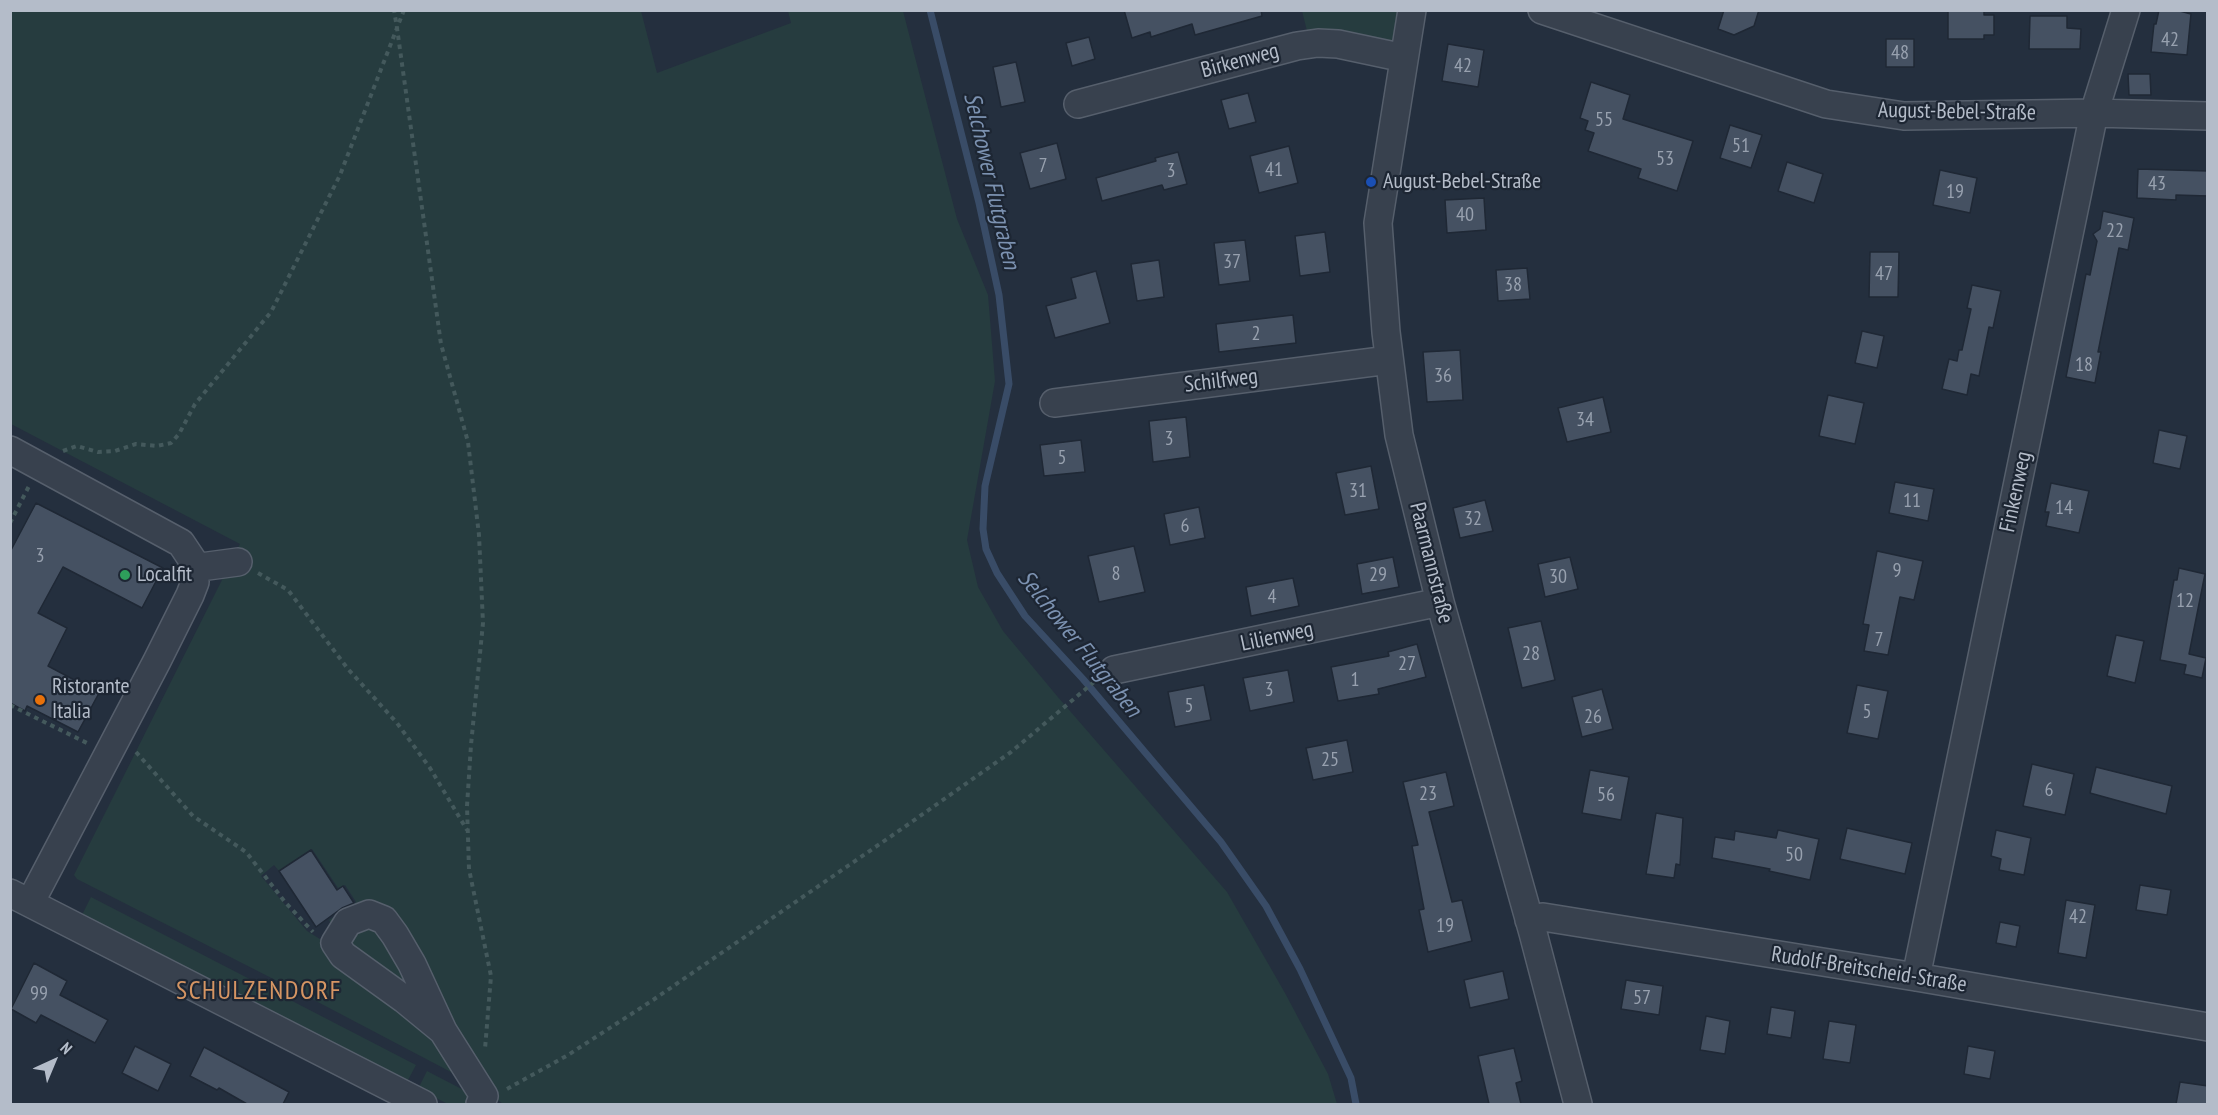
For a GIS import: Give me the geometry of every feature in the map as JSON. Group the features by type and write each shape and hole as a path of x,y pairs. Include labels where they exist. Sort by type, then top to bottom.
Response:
{"street":[{"name":"Paarmannstraße","path":"1412,10 1378,223 1389,360 1399,435 1440,602 1530,920 1578,1104"},
{"name":"Finkenweg","path":"1916,977 2094,113 2126,10"},
{"name":"August-Bebel-Straße","path":"1543,11 1826,104 1904,116 2094,113 2208,116"},
{"name":"Birkenweg","path":"1078,104 1297,46 1318,43 1338,44 1404,57"},
{"name":"Schilfweg","path":"1054,403 1389,360"},
{"path":"10,450 49,455 182,543 193,561 195,582 190,595 20,898 423,1104"},
{"path":"193,568 238,562"},
{"name":"Lilienweg","path":"1114,670 1440,602"},
{"path":"443,1031 404,999 343,955 335,943 348,922 369,914 384,921 395,935 412,964 443,1031 482,1100"},
{"name":"Rudolf-Breitscheid-Straße","path":"1530,920 1543,917 2208,1027"}],"path":[{"path":"394,10 441,344 468,442 479,535 483,623 471,745 468,830 469,869 491,976 482,1100 568,1055 653,1000 1011,753 1106,671 1114,670"},
{"path":"10,523 49,455 77,446 98,452 115,451 136,444 157,446 171,442 179,434 195,404 271,312 340,175 404,10"},
{"path":"238,562 288,590 348,669 397,723 430,768 468,830"},
{"path":"10,705 87,743"},
{"path":"131,747 194,816 246,852 285,902 313,932 335,943"}],"green space":[{"path":"10,11 641,11 657,73 791,23 788,11 903,11 957,219 988,295 995,381 967,540 978,587 1003,631 1227,892 1328,1074 1337,1104 503,1104 489,1093 391,917 335,931 329,920 356,902 345,885 338,888 312,849 279,871 274,865 261,876 307,931 328,944 442,1041 468,1081 77,879 74,875 240,544 11,424"},
{"path":"1302,11 1400,11 1397,41 1390,43 1308,35"},
{"path":"91,897 416,1065 407,1082 82,915"},
{"path":"371,921 425,1003 348,943 352,934"},
{"path":"427,1071 477,1097 473,1104 448,1104 418,1089"}],"building":[{"path":"1124,10 1261,10 1262,16 1195,35 1192,24 1151,37 1150,32 1132,38"},
{"path":"1724,10 1759,10 1754,26 1734,35 1718,29"},
{"path":"1948,10 1984,10 1984,15 1994,15 1994,35 1984,35 1984,39 1948,39"},
{"path":"2159,10 2176,10 2191,14 2187,55 2151,52 2154,24 2156,24"},
{"path":"2030,16 2067,16 2067,28 2081,29 2080,49 2029,49"},
{"path":"1089,37 1095,59 1072,66 1066,43"},
{"path":"1886,39 1914,39 1914,67 1886,67"},
{"path":"1448,44 1484,50 1478,87 1442,81"},
{"path":"1016,62 1025,102 1001,107 993,67"},
{"path":"2128,74 2150,74 2151,95 2129,95"},
{"path":"1591,82 1630,95 1623,119 1693,141 1677,191 1638,178 1641,169 1588,151 1594,133 1585,130 1588,121 1580,118"},
{"path":"1248,93 1256,122 1229,129 1221,100"},
{"path":"1730,125 1762,135 1751,168 1720,158"},
{"path":"1057,143 1066,179 1030,189 1020,153"},
{"path":"1289,146 1298,183 1259,193 1250,156"},
{"path":"1178,152 1187,184 1164,190 1162,185 1102,201 1096,178 1156,161 1155,158"},
{"path":"1787,162 1823,174 1814,203 1778,191"},
{"path":"2138,169 2208,171 2208,196 2176,195 2176,200 2137,198"},
{"path":"1940,170 1977,178 1970,213 1933,205"},
{"path":"1484,198 1486,230 1447,233 1445,200"},
{"path":"2103,211 2134,218 2128,250 2119,248 2098,352 2101,352 2095,383 2066,377 2086,274 2090,275 2097,241 2093,234 2100,229"},
{"path":"1325,232 1330,272 1300,276 1295,236"},
{"path":"1245,240 1250,281 1219,285 1214,243"},
{"path":"1870,252 1899,252 1898,297 1869,297"},
{"path":"1159,260 1164,297 1137,301 1131,264"},
{"path":"1527,268 1530,299 1498,301 1496,270"},
{"path":"1096,271 1110,323 1055,338 1046,306 1076,298 1071,278"},
{"path":"1972,285 2001,291 1993,328 1989,327 1979,376 1971,374 1967,395 1942,389 1949,359 1957,361 1959,350 1962,350 1971,309 1967,308"},
{"path":"1293,315 1296,343 1219,352 1216,324"},
{"path":"1862,331 1884,336 1877,368 1855,363"},
{"path":"1460,350 1463,400 1427,402 1423,352"},
{"path":"1828,395 1864,403 1855,444 1819,436"},
{"path":"1603,397 1611,432 1567,442 1558,408"},
{"path":"1186,417 1190,457 1153,462 1149,421"},
{"path":"2159,430 2187,436 2180,469 2153,463"},
{"path":"1081,440 1085,472 1044,476 1040,445"},
{"path":"1371,466 1379,509 1345,515 1336,473"},
{"path":"1895,482 1934,489 1928,521 1889,513"},
{"path":"2051,483 2089,491 2079,533 2046,526 2049,512 2045,512"},
{"path":"1485,500 1493,531 1460,538 1453,508"},
{"path":"36,503 163,568 142,608 63,567 38,613 67,628 48,666 99,693 78,732 27,706 25,711 10,703 10,552"},
{"path":"1199,507 1205,538 1170,545 1164,514"},
{"path":"1134,546 1145,592 1099,602 1088,556"},
{"path":"1877,551 1923,561 1914,600 1900,597 1888,655 1864,651 1869,625 1863,624"},
{"path":"1393,557 1399,587 1362,594 1357,564"},
{"path":"1570,557 1578,589 1545,597 1538,564"},
{"path":"2179,568 2205,574 2189,654 2206,658 2202,678 2184,674 2186,665 2160,660 2174,580 2177,580"},
{"path":"1293,578 1299,606 1251,616 1246,587"},
{"path":"1541,621 1555,680 1522,688 1508,628"},
{"path":"2116,635 2144,641 2135,683 2107,676"},
{"path":"1417,644 1426,677 1378,689 1379,694 1338,701 1331,667 1389,656 1388,652"},
{"path":"1288,670 1294,702 1250,711 1243,678"},
{"path":"1204,685 1211,720 1175,727 1168,692"},
{"path":"1857,685 1888,691 1878,739 1847,733"},
{"path":"1602,689 1613,729 1582,737 1572,697"},
{"path":"1347,740 1353,772 1313,780 1306,748"},
{"path":"2032,764 2074,774 2065,815 2023,806"},
{"path":"2096,767 2172,786 2166,814 2090,793"},
{"path":"1590,770 1629,777 1621,820 1582,813"},
{"path":"1446,772 1454,806 1429,812 1452,902 1462,900 1472,941 1428,952 1419,910 1424,909 1412,846 1418,845 1403,782"},
{"path":"1656,813 1683,818 1680,865 1676,864 1674,878 1646,874"},
{"path":"1847,828 1912,843 1905,874 1840,859"},
{"path":"1778,830 1819,839 1810,880 1769,871 1770,869 1712,858 1715,837 1734,840 1735,831 1776,838"},
{"path":"1996,830 2031,838 2024,875 1999,870 2001,859 1991,856"},
{"path":"311,850 337,890 343,886 354,903 342,908 316,927 279,871"},
{"path":"2140,885 2171,890 2167,915 2136,910"},
{"path":"2066,900 2095,905 2086,958 2058,953"},
{"path":"2000,922 2020,926 2016,947 1996,943"},
{"path":"34,963 67,981 60,995 108,1020 95,1043 41,1015 36,1023 11,1009"},
{"path":"1503,971 1509,999 1470,1008 1464,980"},
{"path":"1626,980 1663,986 1659,1015 1621,1009"},
{"path":"1771,1007 1795,1011 1791,1038 1767,1034"},
{"path":"1706,1016 1730,1021 1725,1054 1700,1050"},
{"path":"1829,1021 1856,1025 1850,1063 1823,1059"},
{"path":"135,1046 171,1064 158,1091 122,1073"},
{"path":"1968,1046 1995,1051 1990,1079 1964,1074"},
{"path":"204,1047 289,1092 283,1104 247,1104 219,1088 217,1090 190,1076"},
{"path":"1514,1048 1522,1081 1516,1083 1521,1104 1489,1104 1478,1056"},
{"path":"2180,1082 2208,1086 2208,1104 2176,1104"}],"waterway":[{"name":"Selchower Flutgraben","path":"930,10 979,203 999,295 1009,384 985,486 983,529 986,549 997,573 1025,616 1083,679 1221,842 1266,906 1300,969 1351,1078 1356,1104"}],"place":[{"name":"August-Bebel-Straße","path":"1371,182"},
{"name":"Localfit","path":"125,575"},
{"name":"Ristorante Italia","path":"40,700"}],"district":[{"name":"SCHULZENDORF","path":"259,992"}]}
